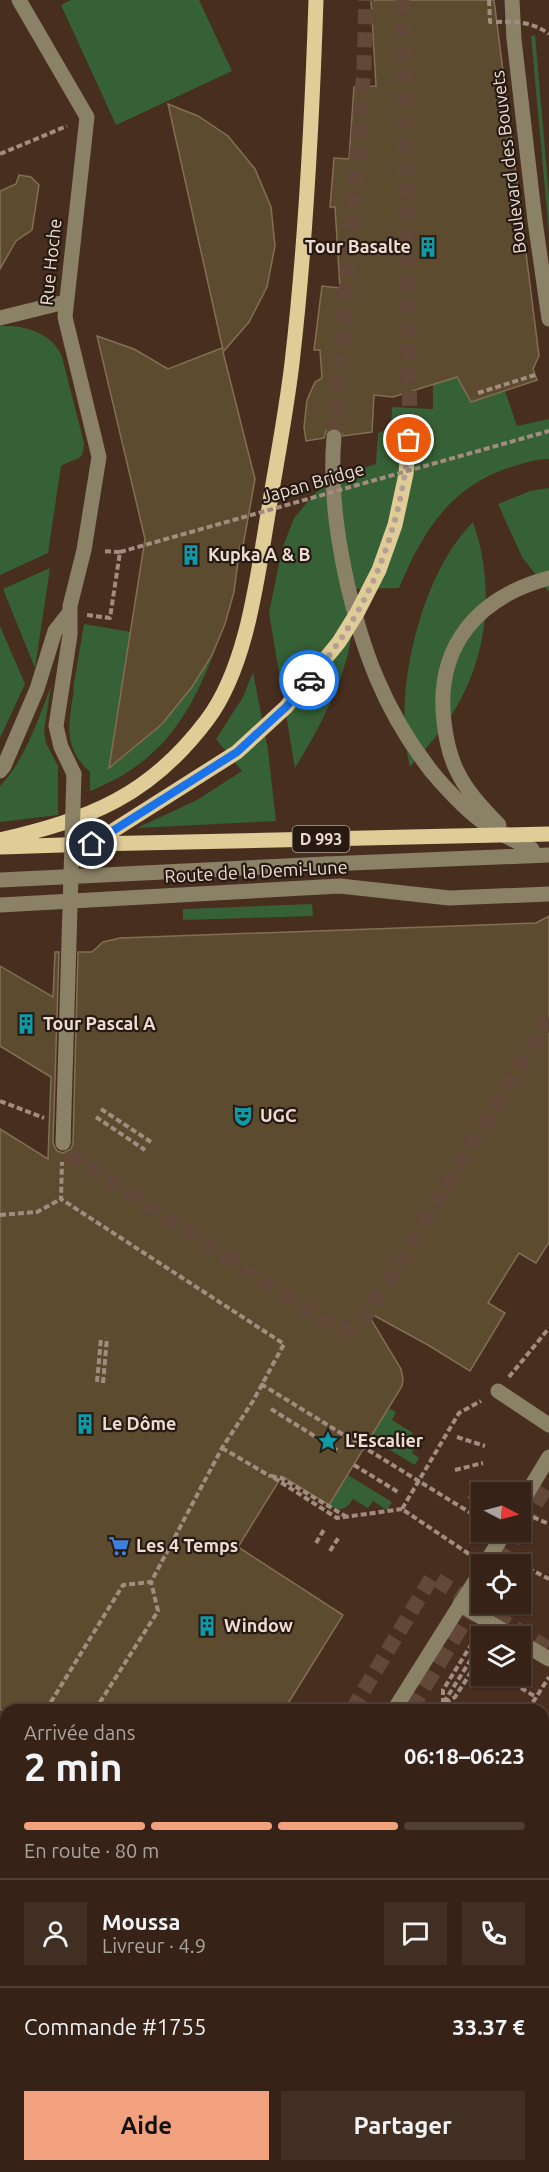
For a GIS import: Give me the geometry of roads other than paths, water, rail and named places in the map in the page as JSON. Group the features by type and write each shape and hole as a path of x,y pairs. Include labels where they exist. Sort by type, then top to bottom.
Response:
{"main road":[{"path":"0,840 48,828 111,804 147,782 166,767 208,719 232,678 248,620 260,562 292,365 309,165 316,0"},
{"path":"92,844 237,752 286,707 326,659 357,613 383,559 395,525 406,474 410,422"},
{"name":"D 993","path":"0,847 549,834"}],"street":[{"name":"Rue Hoche","path":"19,0 87,117 64,317 99,457 84,550 70,612 70,635 56,726 61,747 74,774 63,1143"},
{"name":"Boulevard des Bouvets","path":"512,0 514,39 526,143 549,319"},
{"path":"0,318 65,302"},
{"path":"334,437 334,491 339,542 360,634 392,713 412,746 460,803 486,825 532,849 549,855"},
{"path":"532,849 513,837 480,805 457,771 449,751 442,692 448,662 462,633 473,620 494,601 521,586 549,578"},
{"name":"Rue Hoche","path":"0,771 37,689 55,631 70,612"},
{"path":"0,880 549,855"},
{"name":"Route de la Demi-Lune","path":"0,905 340,886 448,898 549,894"},
{"path":"71,952 73,901"},
{"path":"498,1391 549,1425"},
{"path":"531,1487 549,1457"},
{"path":"398,1704 471,1584"},
{"path":"460,1605 495,1626"},
{"path":"531,1648 549,1659"}],"tunnel":[{"path":"334,437 364,68 366,0"},
{"path":"402,0 410,422"},
{"path":"64,1132 63,1141 70,1155 332,1326 350,1329 364,1319 549,1018"},
{"path":"531,1509 549,1480"},
{"path":"503,1554 511,1542"},
{"path":"356,1704 432,1577 549,1649"},
{"path":"413,1704 471,1608"}],"place":[{"name":"Tour Basalte","path":"428,247"},
{"name":"Kupka A & B","path":"191,555"},
{"name":"Tour Pascal A","path":"26,1024"},
{"name":"UGC","path":"243,1116"},
{"name":"Le Dôme","path":"85,1424"},
{"name":"L'Escalier","path":"328,1441"},
{"name":"Les 4 Temps","path":"119,1546"},
{"name":"Window","path":"207,1626"}]}
